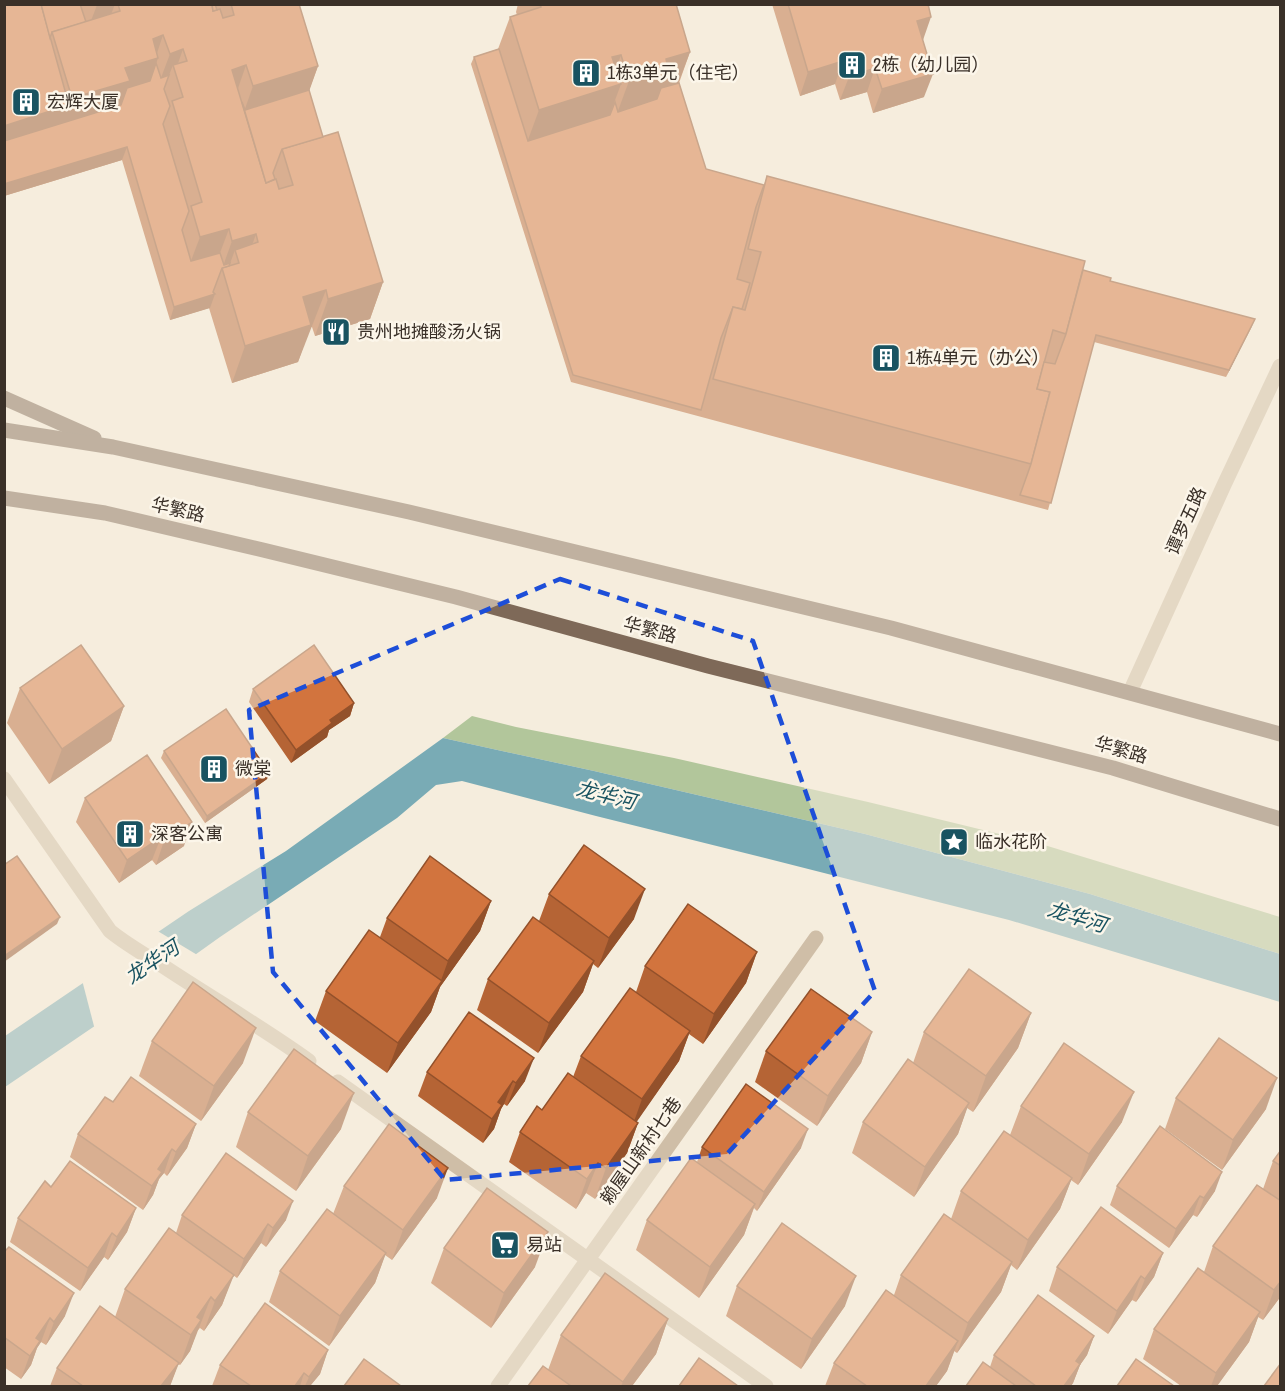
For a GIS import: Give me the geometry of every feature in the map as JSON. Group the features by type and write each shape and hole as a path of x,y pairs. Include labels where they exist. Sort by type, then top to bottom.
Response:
{"main road":[{"path":"4,398 113,447"},
{"path":"4,430 113,447 409,512 845,617 1281,734"},
{"name":"华繁路","path":"4,498 105,513 456,597 708,666 1113,768 1281,819"}],"street":[{"name":"谭罗五路","path":"1130,692 1219,495 1281,366"},
{"path":"4,779 110,931 284,1043 766,1386"},
{"name":"赖屋山新村七巷","path":"498,1386 816,938"}],"highlighted area":[{"path":"560,579 753,641 875,991 727,1154 445,1180 273,972 249,710"}],"green space":[{"path":"472,716 516,727 674,758 1041,844 1280,917 1280,954 1090,894 865,834 443,738"}],"water":[{"name":"龙华河","path":"443,738 865,834 1090,894 1280,954 1280,1002 1009,920 462,781 436,785 397,818 220,937 5,1087 5,1036 189,911 286,851"}],"pier":[{"path":"156,930 199,956 95,1030 82,980"}],"building":[{"name":"宏辉大厦","path":"4,4 41,4 69,105 4,126"},
{"path":"41,4 80,4 86,22 52,32 50,38"},
{"path":"118,4 212,4 213,11 220,9 223,18 234,15 231,4 299,4 318,66 253,86 246,65 232,70 266,183 276,179 279,189 293,185 282,149 338,132 383,282 328,299 326,290 303,297 311,325 245,346 222,268 239,263 235,250 258,242 256,234 232,241 229,229 200,237 191,206 202,202 172,101 183,97 173,65 187,61 183,49 170,54 163,35 153,39 158,58 125,68 130,81 72,98 52,32 120,11"},
{"path":"212,4 215,4 217,10 213,11"},
{"name":"1栋3单元（住宅）","path":"540,4 676,4 690,52 666,59 668,68 629,81 621,55 612,57 621,84 539,110 510,17 541,7"},
{"name":"2栋（幼儿园）","path":"788,4 928,4 931,17 917,21 933,74 882,89 875,68 849,77 843,61 808,72"},
{"path":"499,49 528,141 610,115 615,102 618,112 657,99 661,88 679,83 706,169 764,185 737,279 750,283 742,309 733,307 721,338 701,410 573,375 474,57"},
{"path":"156,63 161,78 169,75 164,89 170,106 163,124 189,211 182,230 191,261 220,253 224,265 230,263 229,266 222,268 213,292 215,294 174,307 127,147 4,184 4,141 121,105 127,88 150,81"},
{"path":"309,90 323,137 282,149 273,173 275,179 266,183 242,102 245,110"},
{"name":"1栋4单元（办公）","path":"767,176 1085,261 1066,334 1053,330 1037,389 1050,392 1031,464 713,379 733,307 745,310 761,252 748,249"},
{"path":"1083,270 1111,278 1110,281 1255,319 1229,370 1096,335 1051,503 1020,495 1031,464 1050,392 1037,389 1044,362 1055,364 1066,334"},
{"path":"81,645 124,706 62,749 20,688"},
{"path":"314,645 354,703 330,720 332,723 296,750 253,689"},
{"name":"微棠","path":"226,709 269,773 207,816 164,751"},
{"path":"147,755 192,822 164,841 161,837 127,860 85,798"},
{"path":"584,845 645,889 609,938 549,894"},
{"path":"17,856 60,917 4,956 4,865"},
{"path":"430,856 491,901 448,961 387,918"},
{"path":"688,904 757,952 714,1014 645,966"},
{"path":"533,917 594,961 549,1023 488,979"},
{"path":"369,930 442,981 398,1043 326,991"},
{"path":"969,969 1031,1013 986,1076 924,1032"},
{"path":"193,982 256,1028 214,1086 152,1041"},
{"path":"630,988 690,1031 642,1099 581,1056"},
{"path":"811,989 872,1032 828,1096 766,1051"},
{"path":"469,1012 534,1058 516,1083 513,1081 498,1102 502,1105 492,1119 427,1072"},
{"path":"1219,1038 1277,1078 1233,1140 1176,1098"},
{"path":"1064,1043 1134,1092 1089,1154 1021,1106"},
{"path":"294,1049 354,1093 308,1156 248,1112"},
{"path":"908,1059 969,1103 925,1167 863,1122"},
{"path":"568,1073 638,1123 606,1168 598,1163 587,1179 520,1132 537,1106 542,1110"},
{"path":"131,1077 196,1124 176,1152 172,1149 158,1169 162,1172 152,1186 78,1134 105,1097 113,1102"},
{"path":"746,1084 808,1129 764,1192 702,1147"},
{"path":"389,1124 448,1168 403,1230 344,1186"},
{"path":"1160,1126 1222,1172 1204,1198 1200,1196 1176,1229 1117,1186"},
{"path":"1004,1131 1072,1178 1028,1240 961,1191"},
{"path":"1281,1150 1281,1166 1273,1161"},
{"path":"226,1153 293,1201 273,1228 268,1224 244,1259 182,1215"},
{"path":"691,1158 755,1204 710,1267 647,1220"},
{"path":"70,1161 136,1208 117,1237 112,1233 88,1268 18,1218 45,1181 51,1187"},
{"path":"1257,1185 1281,1201 1281,1281 1274,1290 1213,1246"},
{"path":"487,1188 548,1232 504,1293 444,1248"},
{"path":"1101,1207 1163,1253 1145,1279 1141,1276 1117,1311 1057,1267"},
{"path":"327,1209 386,1253 340,1316 280,1271"},
{"path":"944,1214 1012,1262 968,1323 901,1275"},
{"path":"782,1223 856,1276 812,1339 737,1286"},
{"path":"169,1228 234,1275 215,1301 211,1297 197,1317 201,1320 191,1335 125,1289"},
{"path":"9,1247 74,1293 54,1322 50,1318 36,1338 40,1341 30,1356 4,1337 4,1252"},
{"path":"1198,1268 1260,1312 1216,1373 1154,1329"},
{"path":"605,1273 668,1319 623,1382 561,1335"},
{"path":"886,1290 958,1341 926,1386 867,1386 834,1363"},
{"path":"1038,1295 1094,1336 1076,1361 1080,1364 1064,1386 1036,1386 994,1355"},
{"path":"265,1303 328,1350 309,1377 304,1373 295,1386 251,1386 220,1365"},
{"path":"100,1306 179,1363 161,1386 83,1386 57,1368"},
{"path":"699,1358 738,1386 679,1386"},
{"path":"364,1359 401,1386 344,1386"},
{"path":"1136,1359 1174,1386 1117,1386"},
{"path":"983,1362 1016,1386 966,1386"},
{"path":"1281,1363 1281,1386 1264,1386"},
{"path":"543,1366 571,1386 528,1386"}],"place":[{"name":"2栋（幼儿园）","path":"852,65"},
{"name":"1栋3单元（住宅）","path":"586,73"},
{"name":"宏辉大厦","path":"26,102"},
{"name":"贵州地摊酸汤火锅","path":"336,332"},
{"name":"1栋4单元（办公）","path":"886,358"},
{"name":"微棠","path":"214,769"},
{"name":"深客公寓","path":"130,834"},
{"name":"临水花阶","path":"954,842"},
{"name":"易站","path":"505,1245"}]}
